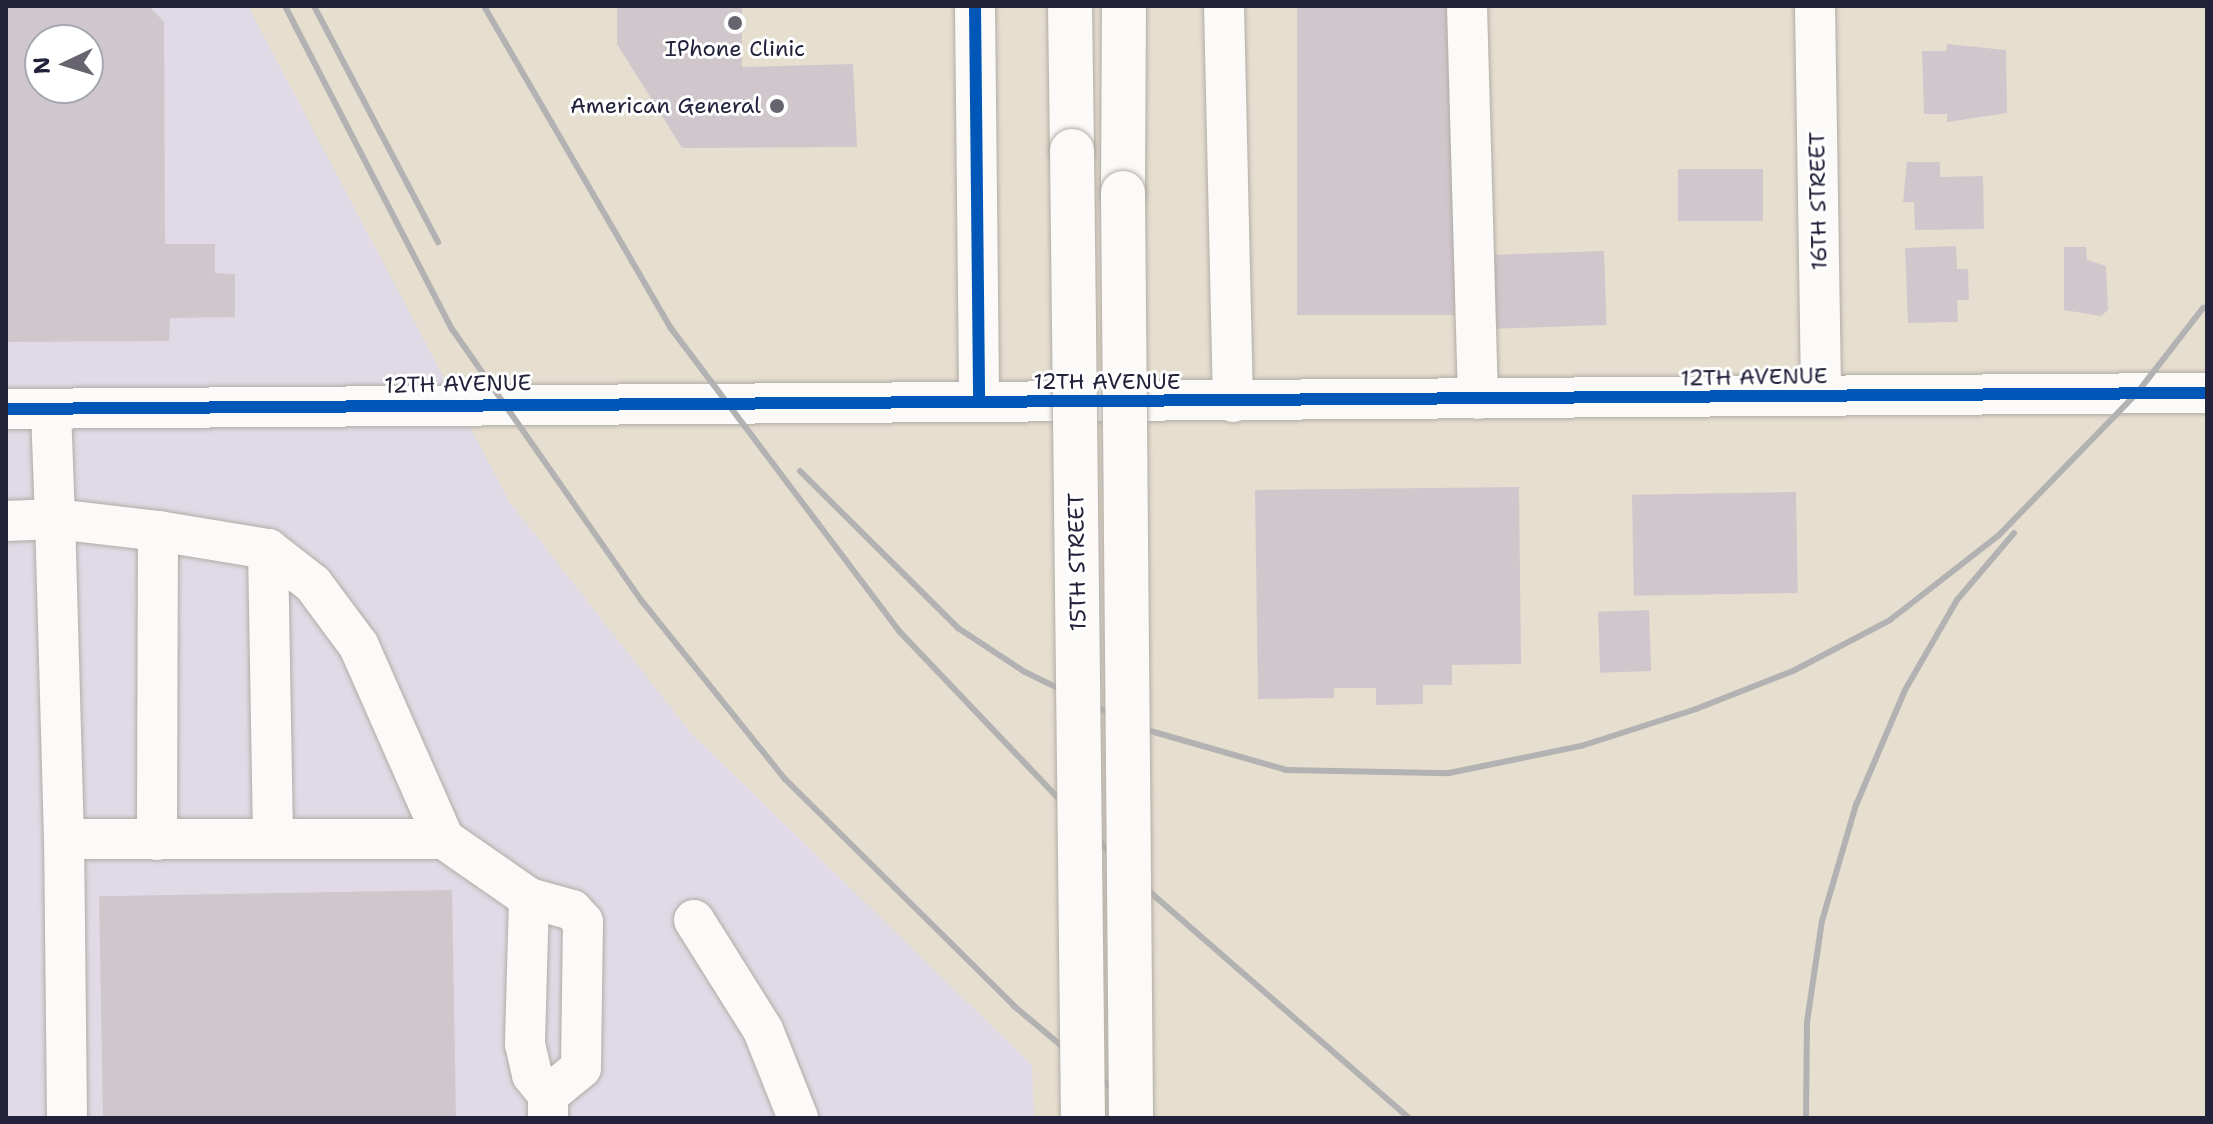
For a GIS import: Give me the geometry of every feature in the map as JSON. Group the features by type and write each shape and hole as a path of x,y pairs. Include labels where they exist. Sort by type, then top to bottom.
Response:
{"main road":[{"name":"15TH STREET","path":"1070,6 1083,1118"},
{"path":"1124,6 1131,1118"}],"street":[{"path":"975,6 979,402"},
{"path":"1224,6 1233,402"},
{"path":"1467,6 1478,399"},
{"name":"16TH STREET","path":"1815,6 1821,396"},
{"name":"12TH AVENUE","path":"6,409 2207,393"},
{"path":"51,409 64,839 67,1118"},
{"path":"6,521 55,519 158,531 268,549 313,584 359,646 444,839 529,898 572,910 583,922 581,1068 548,1107 532,1075 525,1044 529,898"},
{"path":"157,840 158,531"},
{"path":"268,549 273,839"},
{"path":"64,839 444,839"},
{"path":"694,920 763,1030 798,1118"}],"shaded area":[{"path":"6,6 248,6 509,501 690,732 1032,1065 1034,1118 6,1118"}],"building":[{"path":"6,6 149,6 164,22 165,244 215,244 215,273 235,274 235,317 170,318 169,341 6,342"},
{"path":"617,6 742,6 742,67 853,64 857,147 682,148 617,44"},
{"path":"1297,6 1455,6 1455,315 1297,315"},
{"path":"1947,44 2006,50 2007,113 1947,122 1947,114 1924,114 1922,51 1946,51"},
{"path":"1907,162 1940,162 1940,177 1983,176 1984,229 1915,230 1914,202 1903,202"},
{"path":"1678,169 1763,169 1763,221 1678,221"},
{"path":"1956,246 1957,269 1968,269 1969,300 1957,300 1958,322 1908,323 1905,248"},
{"path":"2064,247 2086,247 2087,260 2106,266 2108,310 2101,316 2064,310"},
{"path":"1604,251 1607,325 1496,329 1493,255"},
{"path":"1519,487 1521,664 1452,665 1452,685 1423,685 1423,704 1376,705 1376,688 1334,688 1334,698 1258,699 1255,490"},
{"path":"1796,492 1798,593 1634,596 1632,495"},
{"path":"1649,610 1651,671 1600,673 1598,612"},
{"path":"452,890 456,1118 103,1118 99,896"}],"railway":[{"path":"285,6 452,329 641,600 785,779 1014,1006 1148,1118"},
{"path":"314,6 438,242"},
{"path":"484,6 670,327 900,632 1135,879 1409,1118"},
{"path":"800,471 958,628 1025,672 1140,728 1286,770 1449,773 1581,746 1696,709 1793,671 1890,620 1999,535 2137,393 2203,308"},
{"path":"1806,1118 1807,1022 1822,921 1856,805 1905,690 1957,600 2014,533"}],"cycle path":[{"path":"975,6 979,402"},
{"path":"6,409 2207,393"}],"place":[{"name":"IPhone Clinic","path":"735,23"},
{"name":"American General","path":"777,106"}]}
